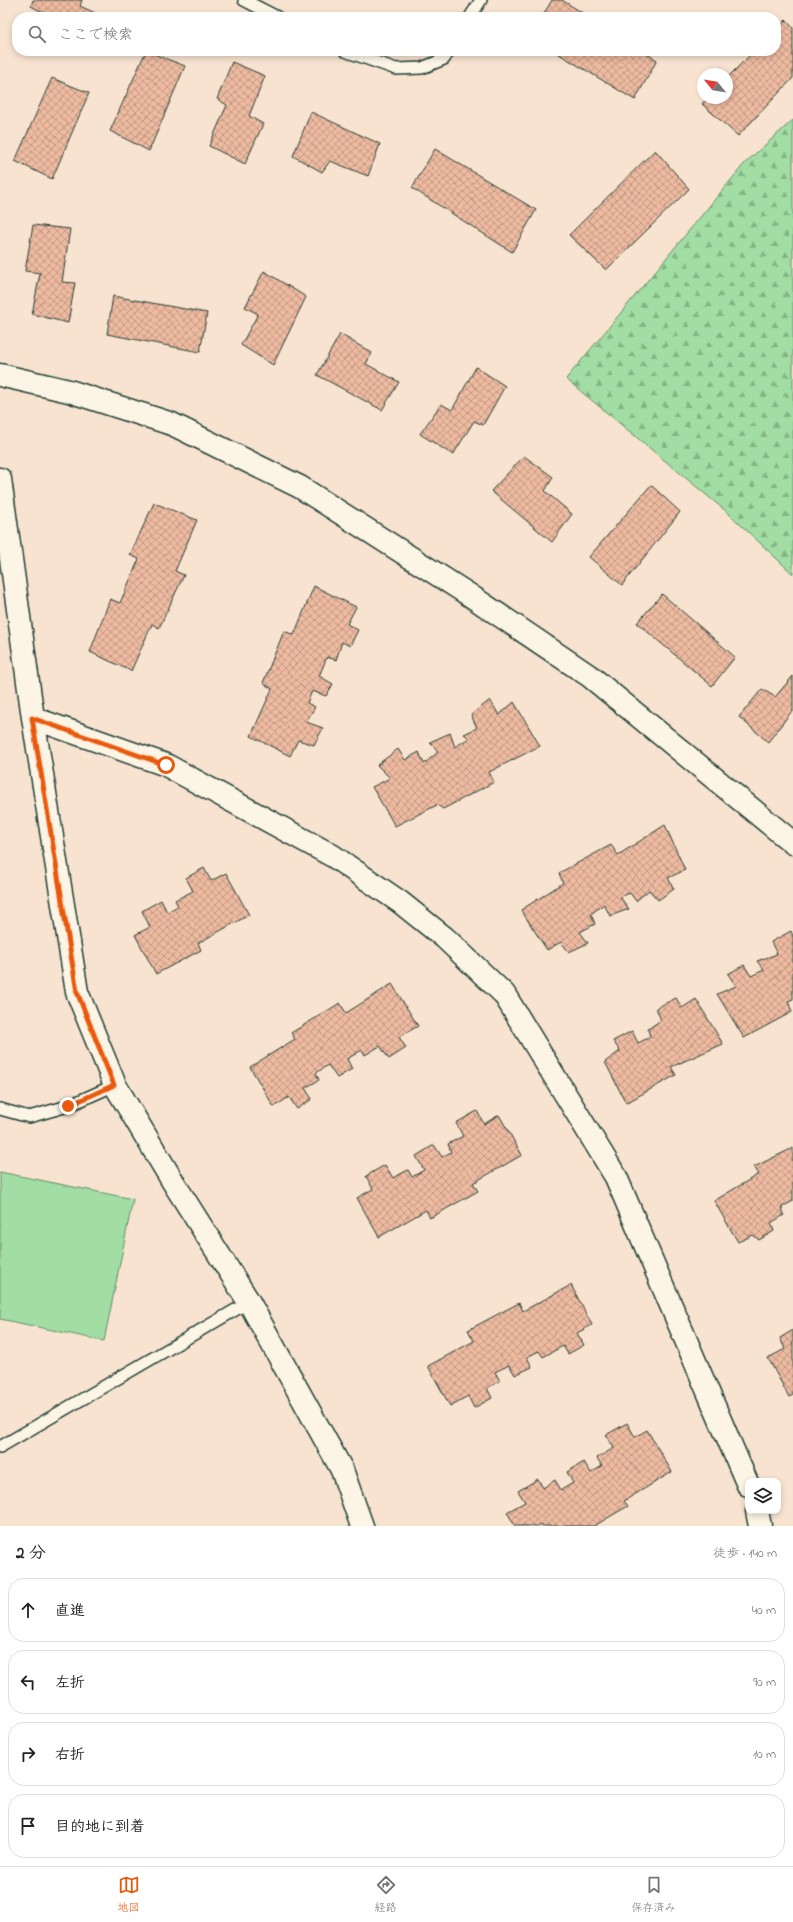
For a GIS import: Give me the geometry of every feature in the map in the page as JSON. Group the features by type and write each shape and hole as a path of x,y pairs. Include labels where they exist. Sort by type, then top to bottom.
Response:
{"street":[{"path":"0,375 69,391 172,424 300,487 471,596 591,677 793,843"},
{"path":"0,479 3,517 32,718 77,992 114,1085 249,1302 342,1470 362,1526"},
{"path":"32,718 166,765 332,856 400,902 445,938 504,994 616,1177 745,1478"},
{"path":"758,1514 760,1526"}],"lane":[{"path":"244,0 267,12"},
{"path":"473,12 481,0"},
{"path":"360,56 396,69 422,68 444,59 446,56"},
{"path":"0,1109 29,1117 68,1106 114,1085"},
{"path":"0,1447 249,1302"}],"green space":[{"path":"793,120 793,574 727,512 566,379 745,163"},
{"path":"0,1172 133,1199 104,1341 0,1319"}],"building":[{"path":"33,0 82,0 80,6 93,12 42,12 31,6"},
{"path":"552,0 562,0 581,12 545,12"},
{"path":"786,20 793,28 793,78 738,136 702,104 733,104 733,72 749,56 781,56 781,25"},
{"path":"144,56 159,56 185,66 149,151 110,131"},
{"path":"562,56 650,56 657,60 635,100"},
{"path":"232,62 265,76 249,116 263,124 245,164 209,146 227,105 217,99"},
{"path":"52,78 89,93 52,179 15,161"},
{"path":"311,112 380,144 368,176 330,161 322,172 293,156"},
{"path":"435,149 536,210 512,252 412,188"},
{"path":"655,150 689,189 606,270 569,235"},
{"path":"33,225 70,229 62,282 75,283 68,323 32,314 40,273 25,271"},
{"path":"264,271 306,297 273,365 241,345 258,314 245,307"},
{"path":"113,296 207,313 200,352 107,334"},
{"path":"340,334 372,353 366,364 399,382 382,410 317,375"},
{"path":"476,367 505,386 483,425 474,421 453,455 420,434 441,404 452,410"},
{"path":"524,456 553,477 545,491 572,514 552,542 491,491"},
{"path":"651,485 680,512 622,585 589,557"},
{"path":"154,503 197,520 175,571 184,575 159,628 152,624 131,671 90,652 110,599 120,603 139,559 130,555"},
{"path":"314,586 356,607 347,624 358,630 350,646 342,642 336,660 327,657 319,676 333,684 326,696 312,691 307,703 315,707 306,722 323,728 314,745 298,740 290,756 251,736 272,689 263,683 284,631 294,635"},
{"path":"662,594 735,657 712,686 637,623"},
{"path":"793,676 793,712 792,711 768,742 739,717 762,689 775,697"},
{"path":"490,700 499,715 514,702 540,746 489,772 494,782 443,809 437,805 395,826 372,787 390,778 377,765 398,749 405,760 419,752 424,764 438,752 430,742 450,733 455,747 469,738 464,734 477,728 471,715"},
{"path":"665,825 685,870 668,878 674,889 658,900 649,890 636,901 630,893 620,897 629,909 610,916 604,904 591,914 595,924 580,932 588,943 569,952 561,942 547,950 521,910 563,883 559,873 611,845 618,855"},
{"path":"204,868 211,881 226,873 249,915 198,943 201,950 156,974 135,935 150,927 142,911 161,900 167,912 178,906 175,900 193,891 186,878"},
{"path":"791,931 793,936 793,999 788,1001 792,1012 744,1038 717,994 736,986 728,974 744,965 751,976 764,970 757,961 777,954 771,942"},
{"path":"392,984 418,1026 399,1037 406,1048 389,1059 380,1046 365,1055 362,1050 347,1059 352,1069 337,1078 328,1065 316,1073 319,1080 305,1088 312,1099 297,1109 289,1097 274,1107 250,1067 295,1039 291,1033 340,1003 346,1013"},
{"path":"676,998 682,1008 696,999 723,1044 671,1067 676,1075 626,1103 605,1062 620,1051 613,1041 632,1031 638,1043 650,1037 648,1029 661,1020 656,1008"},
{"path":"477,1111 484,1124 499,1115 522,1155 473,1183 478,1191 430,1218 426,1210 379,1237 357,1198 373,1189 366,1176 385,1165 393,1178 408,1170 412,1177 424,1170 416,1156 434,1145 442,1157 451,1152 448,1144 463,1136 456,1123"},
{"path":"793,1148 793,1201 782,1207 784,1215 771,1223 774,1231 759,1240 753,1235 738,1242 714,1201 759,1174 754,1167"},
{"path":"571,1285 592,1325 577,1333 584,1345 568,1354 563,1346 543,1357 539,1351 527,1357 532,1367 515,1375 509,1365 495,1372 500,1381 487,1388 492,1398 474,1408 468,1396 450,1406 428,1366 474,1341 468,1330 519,1303 523,1311"},
{"path":"793,1330 793,1395 789,1397 768,1358 785,1349 780,1338"},
{"path":"627,1423 635,1437 647,1430 672,1472 624,1501 628,1506 594,1526 515,1526 507,1512 525,1502 518,1491 538,1479 543,1488 555,1480 561,1490 573,1483 567,1472 584,1462 591,1473 602,1466 597,1458 614,1448 606,1435"}],"route":[{"path":"68,1106 114,1085 77,992 32,718 166,765"}]}
